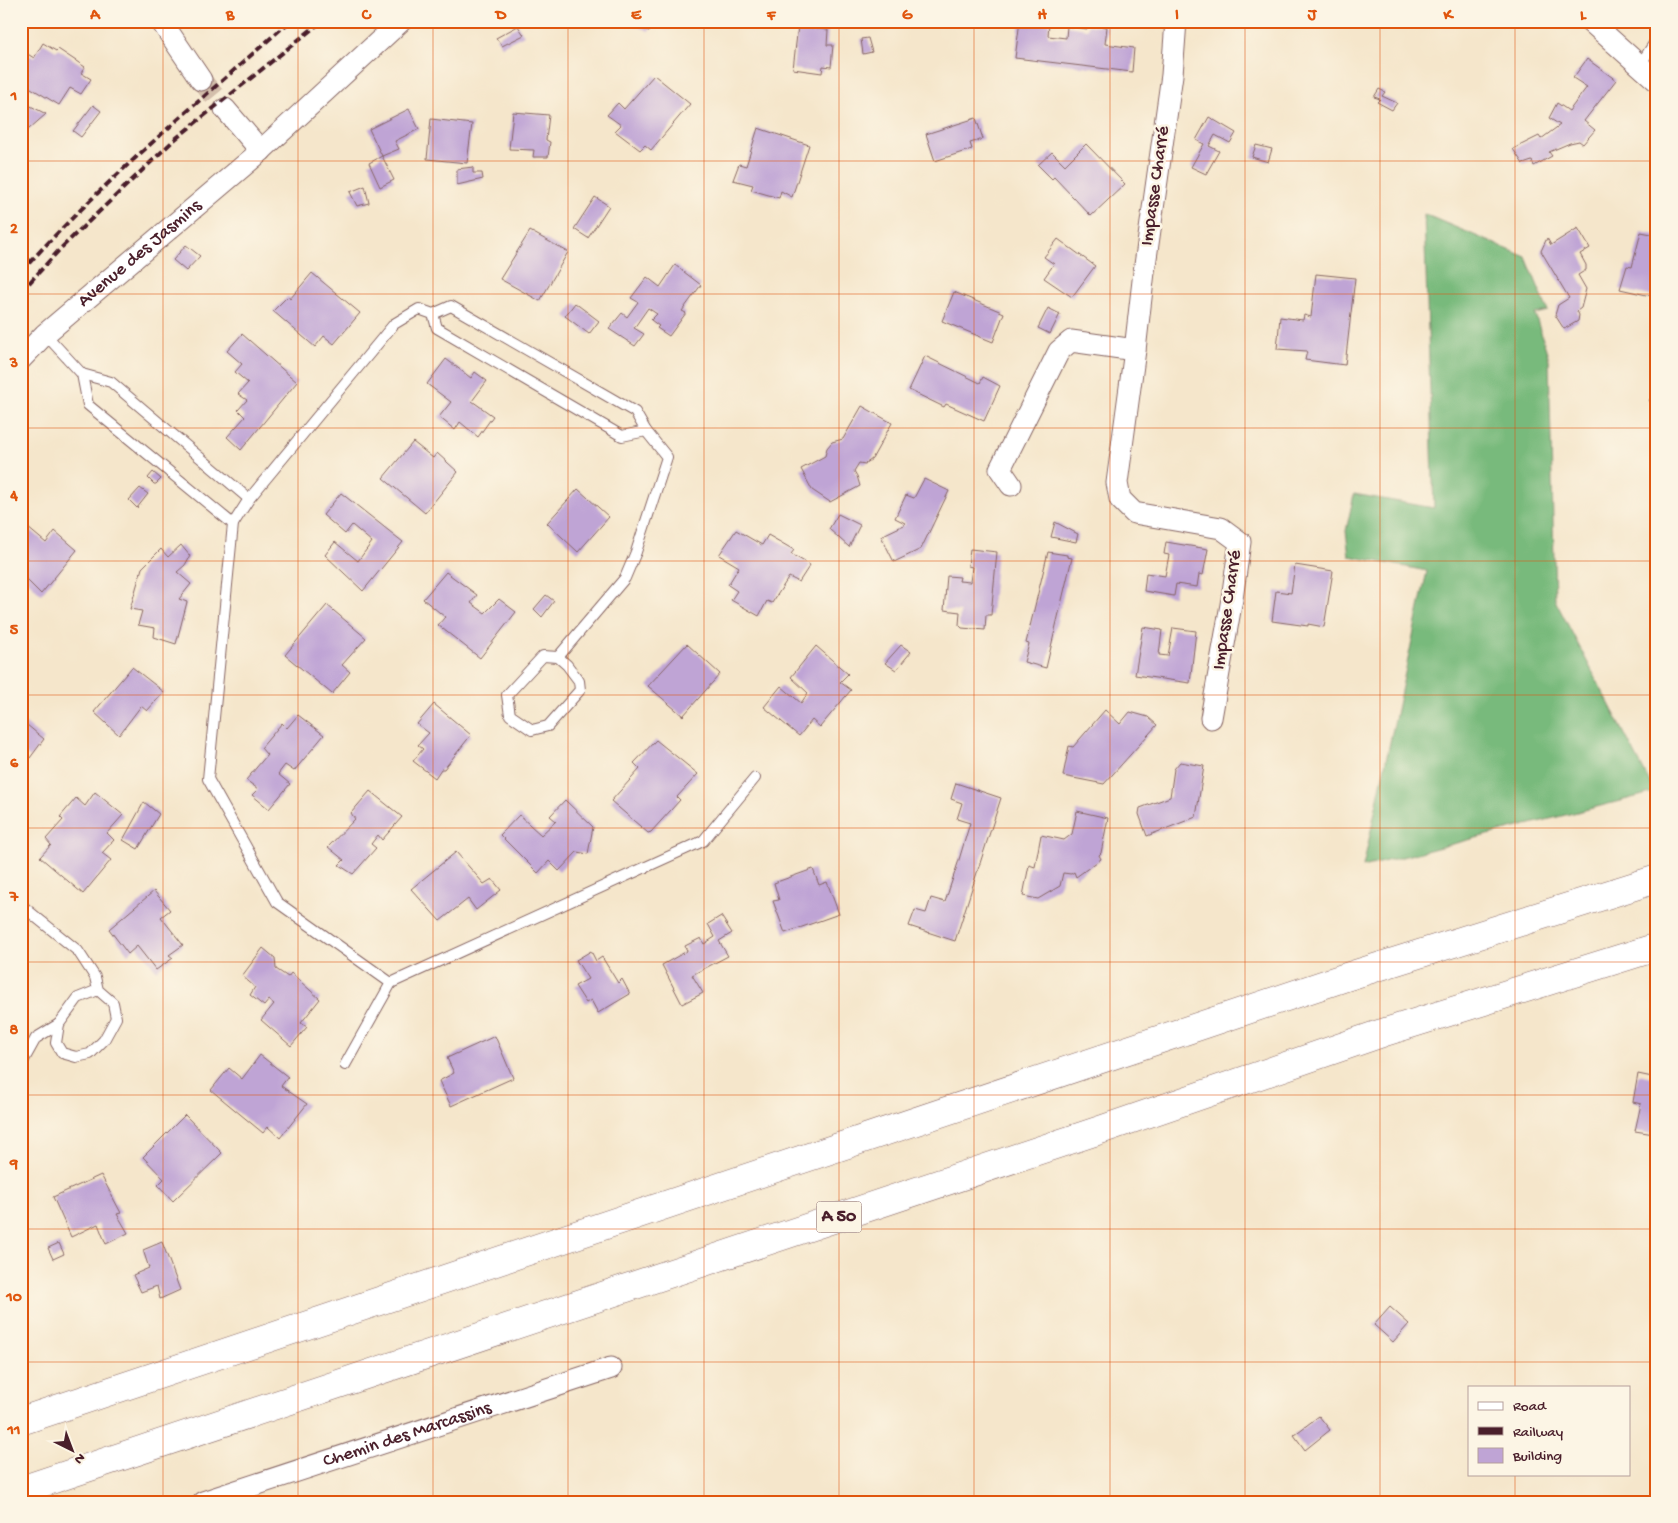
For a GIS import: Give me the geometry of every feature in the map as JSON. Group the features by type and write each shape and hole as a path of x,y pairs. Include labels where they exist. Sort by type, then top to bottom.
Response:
{"highway":[{"path":"21,1421 1336,981 1657,879"},
{"name":"A 50","path":"21,1490 1103,1129 1382,1033 1657,947"}],"street":[{"name":"Avenue des Jasmins","path":"21,359 45,334 155,243 261,151 401,21"},
{"name":"Impasse Charré","path":"1176,21 1172,75 1116,484 1120,499 1134,513 1221,528 1240,542 1211,718"},
{"path":"1590,21 1657,81"},
{"path":"163,22 201,80"},
{"path":"225,109 261,151"},
{"path":"1011,485 1000,469 1059,351 1072,341 1135,350"},
{"name":"Chemin des Marcassins","path":"203,1502 611,1368"}],"lane":[{"path":"1640,65 1657,39"},
{"path":"391,983 277,902 208,779 232,524 249,499 394,324 419,309 433,314 451,306 634,412 646,431 668,457 636,552 625,578 558,657"},
{"path":"433,314 437,328 622,436 646,431"},
{"path":"45,334 82,374 111,382 249,499"},
{"path":"82,374 88,405 232,524"},
{"path":"543,656 558,657 567,665 579,681 580,690 548,726 532,730 510,715 507,695 543,656"},
{"path":"345,1065 391,983 703,841 756,778"},
{"path":"21,905 78,952 95,977 98,990 114,1003 116,1018 104,1040 90,1054 76,1057 62,1053 56,1043 59,1024"},
{"path":"21,1065 36,1038 59,1024 78,998 98,990"}],"green space":[{"path":"1424,214 1526,257 1548,311 1535,314 1549,359 1555,600 1655,792 1363,867 1427,571 1349,556 1346,531 1354,494 1434,508"}],"building":[{"path":"634,21 656,21 649,31 633,25"},
{"path":"1020,21 1049,23 1048,36 1066,38 1067,26 1087,29 1088,25 1107,27 1105,44 1134,48 1132,72 1015,58"},
{"path":"518,26 524,35 502,46 496,38"},
{"path":"798,26 828,30 827,45 833,45 831,67 823,66 822,73 793,69"},
{"path":"868,38 872,52 863,54 861,39"},
{"path":"43,43 56,51 58,49 85,67 81,73 91,79 81,94 70,88 59,105 21,82 21,50 34,58"},
{"path":"1587,59 1616,80 1584,121 1595,130 1583,144 1579,141 1570,143 1549,152 1552,156 1534,166 1532,161 1523,164 1513,149 1539,136 1541,139 1560,125 1549,118 1557,103 1569,111 1587,87 1573,78"},
{"path":"654,75 690,104 651,150 645,145 640,150 615,131 621,125 607,115 618,103 624,109"},
{"path":"1379,89 1385,92 1382,96 1397,103 1392,110 1377,102 1380,99 1374,97"},
{"path":"21,101 46,114 21,136"},
{"path":"93,105 101,111 81,137 73,131"},
{"path":"409,109 419,129 395,141 399,149 382,156 369,129"},
{"path":"513,112 549,115 546,140 550,142 548,157 533,157 534,150 509,149"},
{"path":"1209,117 1236,133 1230,143 1215,135 1209,146 1219,151 1206,174 1191,167 1204,144 1196,140"},
{"path":"976,118 983,139 970,143 972,149 935,161 926,134"},
{"path":"431,119 472,124 467,163 427,159"},
{"path":"758,128 809,145 792,197 781,191 779,198 751,190 753,185 733,180 739,164 746,166"},
{"path":"1086,144 1125,184 1091,216 1054,177 1052,179 1038,165 1052,152 1065,165"},
{"path":"1256,145 1272,149 1268,162 1252,157"},
{"path":"382,156 394,180 380,187 369,163"},
{"path":"473,167 473,173 482,173 483,179 457,185 457,169"},
{"path":"365,186 369,203 357,206 350,192"},
{"path":"595,197 609,206 588,238 574,229"},
{"path":"1578,228 1590,248 1580,254 1586,265 1586,270 1578,275 1586,289 1581,308 1577,311 1579,315 1578,321 1564,329 1555,315 1558,305 1569,298 1541,251 1547,238 1551,245"},
{"path":"530,231 568,252 540,301 500,279"},
{"path":"1641,232 1657,235 1657,289 1655,297 1620,289 1627,266 1632,267"},
{"path":"1058,239 1095,266 1072,297 1044,278 1054,264 1044,257"},
{"path":"186,245 200,256 186,271 173,260"},
{"path":"675,265 701,285 682,311 686,313 669,336 657,328 659,326 651,320 657,314 648,308 634,328 644,334 635,346 609,329 622,313 627,317 638,302 631,298 647,277 660,287"},
{"path":"312,273 360,313 334,344 324,336 315,347 273,311 288,296 290,299"},
{"path":"1316,274 1355,278 1345,365 1305,360 1307,351 1277,349 1280,317 1303,320 1304,315 1311,317"},
{"path":"954,292 1004,313 993,342 942,321"},
{"path":"575,303 599,321 589,334 565,316"},
{"path":"1048,308 1060,314 1050,334 1038,328"},
{"path":"242,334 297,382 241,450 227,437 245,417 238,410 247,400 238,394 248,383 235,372 242,364 227,351"},
{"path":"925,356 980,383 983,377 1000,386 984,421 946,404 944,407 909,390"},
{"path":"446,359 471,378 475,372 487,381 472,401 493,416 478,437 460,422 455,430 439,417 451,402 427,384"},
{"path":"1657,394 1657,410 1649,400"},
{"path":"862,406 892,423 872,459 865,464 859,463 854,471 860,486 830,502 812,490 801,469 825,456 827,448 832,442 843,439"},
{"path":"413,442 433,458 437,453 458,472 425,513 383,478"},
{"path":"153,472 161,479 156,484 148,478"},
{"path":"924,479 949,491 921,549 894,562 881,536 904,525 905,523 895,518 906,495 914,498"},
{"path":"140,488 148,494 137,508 129,500"},
{"path":"578,489 609,517 578,552 547,523"},
{"path":"341,493 403,542 363,591 325,555 335,542 358,561 372,542 352,525 345,534 323,515"},
{"path":"838,514 860,525 849,547 829,529"},
{"path":"21,522 46,543 55,531 77,550 41,594 23,576 21,578"},
{"path":"1055,522 1078,534 1076,542 1051,537"},
{"path":"736,530 762,545 768,535 794,550 791,554 810,565 799,582 789,577 772,603 767,601 759,616 731,600 737,591 728,585 739,567 719,555"},
{"path":"1166,542 1208,549 1203,575 1199,574 1197,587 1176,584 1174,596 1144,591 1146,573 1165,576 1169,555 1164,554"},
{"path":"181,545 190,556 185,565 177,572 191,584 179,599 187,602 176,644 154,637 155,628 138,625 142,611 130,609 142,568 161,549 168,557"},
{"path":"970,549 997,552 991,615 986,615 985,630 962,628 959,625 960,612 944,610 947,576 960,577 959,581 970,582 972,567 968,566"},
{"path":"1048,552 1067,555 1067,557 1072,558 1046,668 1024,662 1029,644 1026,643"},
{"path":"1295,565 1333,571 1324,627 1272,621 1276,591 1291,593"},
{"path":"446,572 477,595 471,603 485,613 499,599 516,612 480,658 438,625 445,617 423,599"},
{"path":"546,595 554,601 542,617 534,609"},
{"path":"327,605 366,638 342,665 350,672 332,694 285,655"},
{"path":"1143,627 1162,630 1159,655 1168,656 1173,628 1196,631 1190,683 1135,675"},
{"path":"687,644 720,674 683,716 648,686"},
{"path":"901,645 911,652 896,670 885,663"},
{"path":"816,646 848,674 840,682 851,690 820,727 812,720 799,736 764,707 781,686 801,703 808,693 791,677"},
{"path":"132,667 164,692 147,711 141,706 119,735 94,712"},
{"path":"434,704 471,735 435,778 413,761 423,749 418,745 429,733 417,724"},
{"path":"1105,710 1120,724 1130,712 1148,717 1157,725 1104,784 1063,776 1069,746 1073,747"},
{"path":"298,715 324,735 294,771 285,765 278,774 290,784 269,809 252,795 258,789 246,780 267,755 261,748 282,723 287,728"},
{"path":"21,720 44,739 30,758 21,750"},
{"path":"656,740 698,774 677,797 680,800 648,833 611,801 640,769 634,763"},
{"path":"1180,762 1204,766 1196,817 1147,836 1139,814 1140,808 1170,797 1174,769"},
{"path":"956,783 1001,798 955,941 909,926 915,910 926,913 931,898 945,902 958,863 970,823 957,819 962,803 951,799"},
{"path":"370,791 402,817 382,840 378,835 371,844 376,848 353,874 339,865 344,860 328,847 355,819 351,813"},
{"path":"95,792 123,815 107,833 114,840 102,853 111,860 83,894 40,857 51,845 46,839 63,820 60,817 76,798 85,806"},
{"path":"565,800 593,827 588,854 577,852 559,871 549,861 538,873 500,835 519,815 541,835 556,821 550,816"},
{"path":"144,802 159,814 138,849 123,840"},
{"path":"1077,811 1108,818 1099,855 1101,859 1076,877 1074,872 1071,874 1063,873 1060,886 1038,899 1023,896 1029,865 1035,867 1041,835 1064,840 1072,834"},
{"path":"456,852 484,884 492,879 501,890 476,910 468,899 440,921 411,889"},
{"path":"813,869 819,885 827,882 839,914 785,933 773,901 779,900 774,883"},
{"path":"154,891 170,910 161,917 183,945 169,955 173,958 156,970 137,946 128,954 109,929"},
{"path":"721,916 732,933 719,941 728,956 692,975 703,993 682,1004 662,965 687,951 685,946 701,938 704,944 715,937 708,924"},
{"path":"263,948 275,958 276,969 288,977 291,973 320,999 301,1023 307,1027 291,1046 261,1020 274,1004 269,1000 264,1006 250,995 255,987 242,976"},
{"path":"591,951 596,961 602,957 618,983 622,979 630,994 598,1013 591,1000 586,1003 575,986 588,979 576,960"},
{"path":"495,1036 513,1078 451,1106 439,1081 454,1073 447,1058"},
{"path":"260,1055 288,1077 281,1086 307,1104 280,1138 268,1127 263,1133 211,1090 229,1068 242,1079"},
{"path":"1638,1074 1657,1078 1657,1116 1654,1134 1635,1131 1641,1104 1633,1102"},
{"path":"185,1115 222,1153 173,1201 158,1185 164,1179 143,1157"},
{"path":"101,1175 121,1213 117,1214 128,1233 106,1244 98,1224 71,1237 53,1197"},
{"path":"162,1242 180,1290 160,1299 157,1286 141,1292 133,1275 149,1268 143,1250"},
{"path":"59,1243 64,1254 53,1259 48,1248"},
{"path":"1390,1307 1409,1324 1393,1342 1374,1325"},
{"path":"1319,1416 1330,1430 1305,1450 1294,1435"}],"tunnel":[{"path":"201,80 225,109"}],"railway":[{"path":"21,272 83,207 115,177 181,116 291,21"},
{"path":"21,292 61,248 174,140 322,21"}]}
